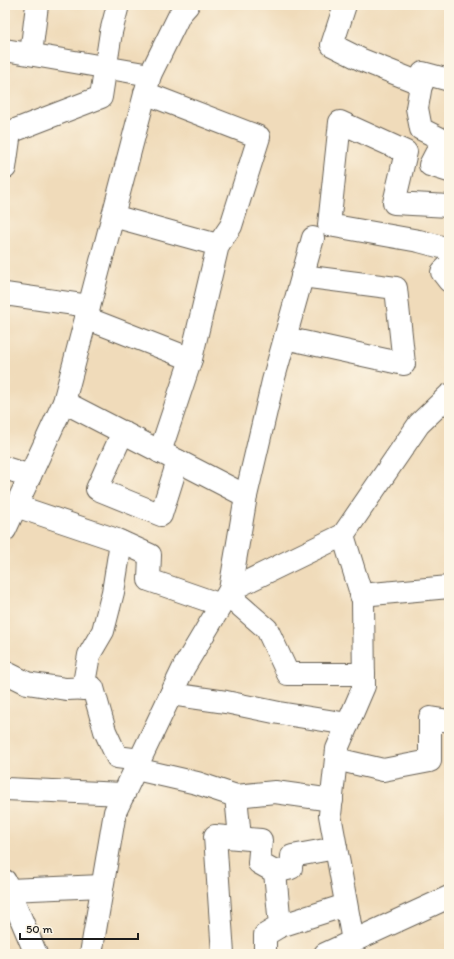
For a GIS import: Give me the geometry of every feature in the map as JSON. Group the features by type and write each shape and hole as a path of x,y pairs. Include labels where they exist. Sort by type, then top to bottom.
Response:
{"street":[{"path":"31,54 37,5"},
{"path":"5,168 8,134 101,97 111,32 118,5"},
{"path":"5,530 64,402 147,84 180,14 188,5"},
{"path":"345,5 332,45 362,60 422,84"},
{"path":"5,50 106,67 147,84 259,137 231,226 218,245 169,456 161,515 97,489 123,432"},
{"path":"449,80 423,73 417,108 421,129 443,140 430,165 449,171"},
{"path":"449,206 394,202 406,152 340,122 330,225 419,241 449,249"},
{"path":"113,216 218,245"},
{"path":"91,954 115,812 184,667 227,597 246,496 273,381 312,238"},
{"path":"449,264 442,272 449,281"},
{"path":"285,338 404,364 396,288 302,276"},
{"path":"5,294 87,312 191,359"},
{"path":"227,597 343,535 420,424 449,395"},
{"path":"64,402 246,496"},
{"path":"5,468 30,476"},
{"path":"16,506 121,542 150,555 149,580 227,597 267,629 288,674 364,674"},
{"path":"343,535 363,600 364,686 337,749 330,815 353,941"},
{"path":"83,689 89,655 103,631 113,592 121,542"},
{"path":"361,595 449,587"},
{"path":"5,672 27,683 66,689 93,688 105,731 117,757 236,796 275,792 332,800"},
{"path":"172,694 226,702 279,714 348,724"},
{"path":"336,759 383,770 430,761 430,718 449,721"},
{"path":"5,789 124,794"},
{"path":"236,796 240,838"},
{"path":"223,954 215,836 261,840 259,863 275,872 290,868 292,856 336,848"},
{"path":"275,872 280,926"},
{"path":"36,954 7,886 102,886"},
{"path":"325,954 449,897"},
{"path":"265,954 265,935 280,926 346,906"}]}
